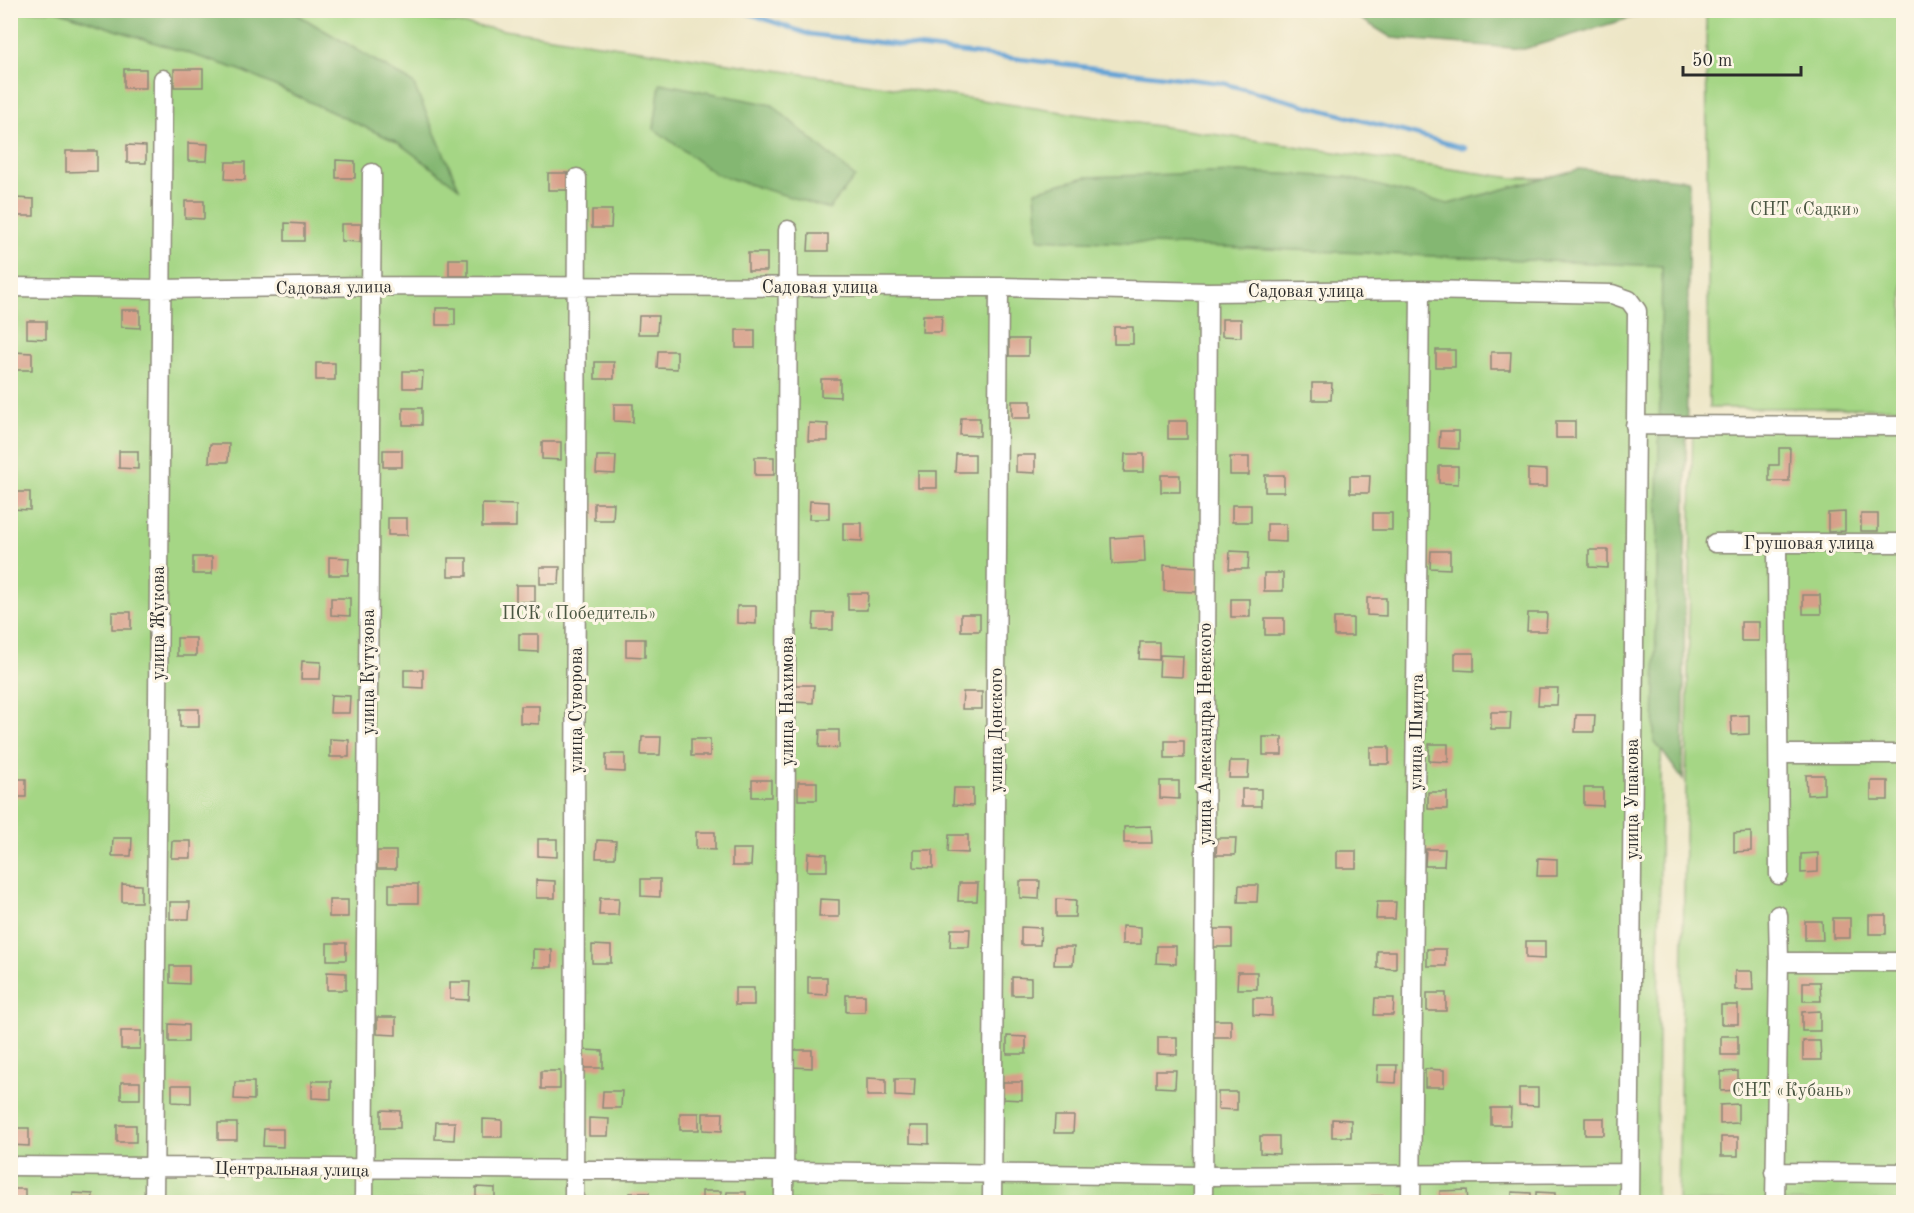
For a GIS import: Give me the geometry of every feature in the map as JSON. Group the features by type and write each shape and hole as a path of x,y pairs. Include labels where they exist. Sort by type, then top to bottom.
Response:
{"street":[{"name":"улица Жукова","path":"154,1203 163,80"},
{"name":"улица Кутузова","path":"364,1203 372,173"},
{"name":"улица Суворова","path":"574,1203 577,178"},
{"name":"улица Нахимова","path":"784,1203 788,230"},
{"name":"Садовая улица","path":"10,287 160,289 371,286 999,287 1208,292 1420,290 1612,294 1629,300"},
{"name":"улица Донского","path":"992,1203 999,287"},
{"name":"улица Шмидта","path":"1412,1203 1420,290"},
{"name":"улица Александра Невского","path":"1203,1203 1208,292"},
{"name":"улица Ушакова","path":"1629,300 1637,310 1629,1203"},
{"path":"1635,424 1904,426"},
{"name":"Грушовая улица","path":"1715,543 1904,543"},
{"path":"1777,543 1779,875"},
{"path":"1779,754 1904,754"},
{"path":"1775,1203 1778,915"},
{"path":"1779,962 1904,962"},
{"name":"Центральная улица","path":"10,1166 1203,1176 1629,1173"},
{"path":"1774,1172 1904,1173"}],"green space":[{"path":"290,10 413,83 459,188 397,142 240,70 57,11"},
{"path":"1654,10 1524,49 1392,38 1348,11"},
{"name":"ПСК «Победитель»","path":"10,11 403,11 421,18 1513,178 1668,178 1656,1202 11,1202"},
{"name":"СНТ «Садки»","path":"1706,11 1903,11 1903,408 1709,408"},
{"path":"660,83 772,105 855,177 829,209 716,174 654,129"},
{"path":"1579,169 1689,180 1683,780 1654,740 1662,266 1038,239 1035,191 1086,177 1239,172 1346,177 1448,204"},
{"name":"СНТ «Кубань»","path":"1903,419 1903,1202 1678,1202 1693,420"}],"building":[{"path":"124,69 146,69 146,88 124,88"},
{"path":"174,69 203,69 203,87 174,87"},
{"path":"188,143 208,144 207,161 188,161"},
{"path":"127,145 146,146 146,163 127,163"},
{"path":"66,151 97,151 97,171 66,172"},
{"path":"336,160 355,161 355,178 336,178"},
{"path":"226,162 245,162 245,180 225,179"},
{"path":"548,173 567,173 567,190 548,190"},
{"path":"15,198 34,199 34,216 15,216"},
{"path":"185,201 204,201 204,219 185,218"},
{"path":"592,210 612,210 611,228 592,228"},
{"path":"285,223 304,224 304,241 285,241"},
{"path":"341,224 361,224 360,242 341,241"},
{"path":"809,234 828,234 828,251 808,251"},
{"path":"748,253 767,253 767,271 748,271"},
{"path":"449,259 468,259 468,276 449,276"},
{"path":"436,308 455,308 455,325 436,325"},
{"path":"121,310 140,310 140,328 121,327"},
{"path":"923,315 942,315 941,332 922,332"},
{"path":"639,316 658,316 657,334 638,334"},
{"path":"1222,319 1241,319 1241,337 1222,336"},
{"path":"27,321 46,321 46,339 27,338"},
{"path":"1114,327 1133,327 1133,344 1114,344"},
{"path":"736,330 755,330 755,348 736,348"},
{"path":"1009,339 1028,339 1028,356 1009,356"},
{"path":"1436,350 1455,350 1455,367 1436,367"},
{"path":"658,351 677,351 677,369 657,368"},
{"path":"13,352 32,353 32,370 12,370"},
{"path":"1491,352 1511,352 1510,370 1491,370"},
{"path":"595,362 614,362 614,379 595,379"},
{"path":"316,363 335,363 335,380 316,380"},
{"path":"403,371 423,371 422,388 403,388"},
{"path":"821,379 840,379 840,397 821,396"},
{"path":"1312,383 1332,383 1331,400 1312,400"},
{"path":"1012,401 1031,401 1031,418 1012,418"},
{"path":"614,404 633,404 633,422 614,421"},
{"path":"403,408 422,408 422,425 403,425"},
{"path":"961,418 980,418 980,436 960,435"},
{"path":"1168,421 1187,421 1187,439 1168,439"},
{"path":"1556,421 1575,421 1575,438 1556,438"},
{"path":"809,423 828,424 828,441 808,441"},
{"path":"1440,431 1459,431 1459,449 1439,448"},
{"path":"542,442 561,442 561,460 542,459"},
{"path":"210,444 229,444 228,462 209,462"},
{"path":"1779,448 1790,448 1789,481 1769,481 1769,465 1779,465"},
{"path":"383,450 402,450 402,467 383,467"},
{"path":"119,451 138,451 138,469 119,468"},
{"path":"956,454 975,454 975,472 955,472"},
{"path":"1125,454 1144,454 1144,472 1124,472"},
{"path":"1016,455 1035,455 1035,473 1016,472"},
{"path":"597,456 616,456 615,474 596,473"},
{"path":"755,457 774,457 774,475 755,475"},
{"path":"1230,457 1249,457 1249,475 1230,475"},
{"path":"1439,466 1458,466 1458,484 1439,483"},
{"path":"1528,469 1547,470 1547,487 1528,487"},
{"path":"918,471 937,471 937,488 918,488"},
{"path":"1161,475 1180,475 1180,492 1161,492"},
{"path":"1265,475 1284,475 1284,492 1265,492"},
{"path":"1350,476 1370,476 1369,493 1350,493"},
{"path":"11,492 30,492 30,510 11,509"},
{"path":"810,501 829,502 829,519 809,519"},
{"path":"594,503 614,503 613,520 594,520"},
{"path":"482,504 516,505 516,527 482,527"},
{"path":"1232,505 1251,505 1251,522 1232,522"},
{"path":"1845,512 1845,531 1828,532 1828,513"},
{"path":"1373,513 1392,513 1392,530 1373,530"},
{"path":"1861,514 1878,514 1878,531 1861,531"},
{"path":"388,518 407,518 407,535 388,535"},
{"path":"843,523 862,523 862,541 843,540"},
{"path":"1267,524 1286,524 1286,542 1267,541"},
{"path":"1144,536 1145,562 1112,564 1111,538"},
{"path":"1589,550 1608,550 1608,568 1589,567"},
{"path":"1230,551 1249,552 1248,569 1229,569"},
{"path":"1431,551 1450,551 1450,569 1430,568"},
{"path":"193,557 212,557 212,574 193,574"},
{"path":"329,557 349,558 348,575 329,575"},
{"path":"448,558 467,558 467,576 448,576"},
{"path":"1164,565 1198,567 1197,592 1164,591"},
{"path":"540,567 560,567 559,584 540,584"},
{"path":"1264,573 1283,573 1283,591 1264,591"},
{"path":"516,585 535,585 535,602 516,602"},
{"path":"848,593 868,593 867,610 848,610"},
{"path":"1803,595 1820,595 1821,614 1803,614"},
{"path":"331,598 350,598 350,616 331,615"},
{"path":"1367,598 1386,598 1386,616 1367,615"},
{"path":"1231,599 1250,599 1250,617 1231,617"},
{"path":"737,606 756,606 756,624 737,623"},
{"path":"112,612 131,612 131,629 112,629"},
{"path":"814,613 833,613 833,630 813,630"},
{"path":"1528,613 1547,613 1546,631 1527,631"},
{"path":"961,614 980,614 980,631 961,631"},
{"path":"1265,618 1284,618 1284,635 1265,635"},
{"path":"1334,618 1353,618 1353,636 1334,636"},
{"path":"1741,622 1759,622 1759,641 1741,641"},
{"path":"519,634 538,634 538,652 519,651"},
{"path":"177,638 196,638 196,656 177,656"},
{"path":"626,639 645,639 645,657 626,656"},
{"path":"1140,642 1159,642 1159,660 1139,659"},
{"path":"1455,653 1474,653 1474,671 1455,670"},
{"path":"1160,655 1183,656 1182,677 1159,676"},
{"path":"302,661 321,662 320,679 301,679"},
{"path":"404,670 423,670 423,688 404,687"},
{"path":"795,685 814,685 813,703 794,702"},
{"path":"1539,688 1558,688 1557,705 1538,705"},
{"path":"963,692 982,692 982,709 962,709"},
{"path":"331,695 350,696 349,713 330,713"},
{"path":"520,706 539,706 539,724 520,723"},
{"path":"180,709 199,709 199,727 180,727"},
{"path":"1491,712 1511,712 1510,729 1491,729"},
{"path":"1576,715 1595,715 1594,732 1575,732"},
{"path":"1749,715 1749,734 1732,735 1731,716"},
{"path":"820,730 839,730 839,748 819,747"},
{"path":"642,737 661,737 660,755 641,755"},
{"path":"1263,737 1282,737 1282,755 1263,755"},
{"path":"330,739 349,740 349,757 330,757"},
{"path":"691,739 710,739 710,756 691,756"},
{"path":"1165,741 1184,741 1184,758 1165,758"},
{"path":"1429,744 1448,744 1448,762 1429,761"},
{"path":"1370,747 1389,747 1389,764 1370,764"},
{"path":"606,754 625,754 625,772 606,771"},
{"path":"1230,761 1249,761 1248,778 1229,778"},
{"path":"1806,775 1824,775 1824,794 1807,795"},
{"path":"10,779 26,779 26,797 10,797"},
{"path":"752,780 771,780 771,797 752,797"},
{"path":"1160,781 1179,781 1179,799 1160,798"},
{"path":"1871,781 1888,781 1888,800 1871,800"},
{"path":"798,782 817,782 817,800 798,800"},
{"path":"954,788 973,788 973,806 953,805"},
{"path":"1584,788 1603,788 1603,806 1584,805"},
{"path":"1242,789 1261,789 1261,806 1242,806"},
{"path":"1428,792 1447,792 1447,809 1428,809"},
{"path":"1151,826 1152,843 1124,843 1124,827"},
{"path":"696,832 715,832 715,850 696,849"},
{"path":"1751,832 1751,851 1734,852 1734,833"},
{"path":"949,835 968,835 968,853 948,852"},
{"path":"113,838 132,838 131,856 112,856"},
{"path":"1217,838 1236,838 1235,855 1216,855"},
{"path":"538,839 557,839 557,857 538,856"},
{"path":"597,840 616,841 615,858 596,858"},
{"path":"172,841 191,841 191,858 171,858"},
{"path":"732,849 752,849 751,866 732,866"},
{"path":"1426,849 1445,849 1444,866 1425,866"},
{"path":"914,850 933,850 933,868 914,867"},
{"path":"377,851 396,851 396,869 377,869"},
{"path":"1337,851 1356,851 1356,868 1337,868"},
{"path":"808,853 827,854 827,871 807,871"},
{"path":"1818,853 1818,872 1801,873 1801,854"},
{"path":"1538,858 1557,859 1557,876 1537,876"},
{"path":"641,879 660,879 660,897 641,896"},
{"path":"536,880 555,881 555,898 536,898"},
{"path":"1020,881 1040,881 1039,899 1020,898"},
{"path":"959,883 978,883 977,901 958,901"},
{"path":"122,884 141,885 141,902 122,902"},
{"path":"389,884 418,884 418,903 389,903"},
{"path":"1239,885 1258,885 1257,902 1238,902"},
{"path":"600,898 619,898 618,915 599,915"},
{"path":"820,899 839,900 839,917 819,917"},
{"path":"1056,899 1076,900 1075,917 1056,917"},
{"path":"329,900 348,900 348,917 329,917"},
{"path":"170,902 190,902 189,919 170,919"},
{"path":"1377,902 1396,902 1395,919 1376,919"},
{"path":"1869,915 1886,915 1886,934 1869,934"},
{"path":"1833,918 1850,918 1850,938 1833,938"},
{"path":"1805,921 1822,921 1823,940 1805,940"},
{"path":"1122,926 1141,927 1141,944 1122,944"},
{"path":"1021,927 1041,928 1040,945 1021,945"},
{"path":"951,929 970,929 969,947 950,947"},
{"path":"1213,929 1232,929 1232,947 1213,947"},
{"path":"1526,941 1545,941 1545,959 1526,958"},
{"path":"327,943 346,943 346,960 327,960"},
{"path":"592,945 611,946 611,963 592,963"},
{"path":"1157,946 1176,946 1176,964 1156,963"},
{"path":"1055,947 1074,947 1073,965 1054,965"},
{"path":"533,949 552,950 552,967 533,967"},
{"path":"1427,949 1446,949 1446,966 1427,966"},
{"path":"1377,951 1396,951 1396,969 1377,968"},
{"path":"170,966 189,966 189,984 170,983"},
{"path":"1735,971 1752,971 1753,990 1735,990"},
{"path":"327,972 346,973 346,990 327,990"},
{"path":"1238,972 1257,972 1257,989 1237,989"},
{"path":"808,977 827,977 827,995 808,994"},
{"path":"1012,977 1031,978 1031,995 1012,995"},
{"path":"450,982 470,982 469,1000 450,999"},
{"path":"1803,982 1820,982 1821,1001 1803,1001"},
{"path":"735,988 754,988 754,1005 735,1005"},
{"path":"1427,993 1446,993 1446,1011 1427,1011"},
{"path":"846,995 865,995 865,1012 846,1012"},
{"path":"1253,998 1272,998 1272,1016 1253,1015"},
{"path":"1375,998 1394,998 1393,1015 1374,1015"},
{"path":"1721,1005 1738,1005 1738,1024 1721,1024"},
{"path":"1820,1011 1820,1031 1802,1031 1802,1012"},
{"path":"377,1017 396,1017 396,1035 377,1034"},
{"path":"1212,1020 1231,1020 1231,1037 1212,1037"},
{"path":"169,1024 188,1025 188,1042 169,1042"},
{"path":"121,1031 141,1031 140,1049 121,1049"},
{"path":"1007,1036 1026,1037 1026,1054 1007,1054"},
{"path":"1721,1036 1738,1036 1738,1055 1721,1055"},
{"path":"1158,1037 1177,1037 1177,1055 1158,1054"},
{"path":"1803,1041 1820,1041 1821,1060 1803,1060"},
{"path":"584,1050 603,1051 603,1068 584,1068"},
{"path":"793,1050 812,1050 812,1068 792,1067"},
{"path":"1378,1065 1397,1065 1396,1083 1377,1082"},
{"path":"1425,1069 1444,1070 1444,1087 1425,1087"},
{"path":"1156,1070 1176,1070 1175,1088 1156,1087"},
{"path":"541,1071 560,1071 560,1089 541,1089"},
{"path":"1738,1071 1738,1090 1721,1091 1721,1072"},
{"path":"867,1078 886,1079 886,1096 867,1096"},
{"path":"895,1079 915,1079 914,1097 895,1096"},
{"path":"312,1081 331,1081 331,1099 312,1098"},
{"path":"121,1082 140,1082 140,1099 121,1099"},
{"path":"235,1082 254,1082 254,1100 234,1099"},
{"path":"1003,1082 1022,1082 1022,1100 1003,1099"},
{"path":"172,1085 191,1085 191,1103 172,1102"},
{"path":"1519,1088 1538,1088 1538,1106 1519,1105"},
{"path":"603,1091 622,1091 621,1108 602,1108"},
{"path":"1218,1092 1237,1092 1237,1110 1218,1109"},
{"path":"1738,1104 1738,1123 1720,1124 1720,1105"},
{"path":"1491,1108 1511,1108 1510,1125 1491,1125"},
{"path":"381,1110 400,1111 400,1128 381,1128"},
{"path":"680,1113 699,1113 699,1130 680,1130"},
{"path":"703,1113 723,1113 722,1131 703,1130"},
{"path":"1055,1116 1074,1116 1073,1133 1054,1133"},
{"path":"589,1118 609,1119 608,1136 589,1136"},
{"path":"1585,1118 1604,1118 1604,1135 1585,1135"},
{"path":"483,1119 502,1120 502,1137 483,1137"},
{"path":"1332,1119 1351,1120 1351,1137 1332,1137"},
{"path":"436,1122 455,1122 454,1140 435,1139"},
{"path":"218,1123 237,1123 237,1140 218,1140"},
{"path":"117,1125 136,1125 136,1142 117,1142"},
{"path":"910,1126 929,1126 929,1144 910,1143"},
{"path":"10,1128 29,1128 29,1146 10,1145"},
{"path":"264,1129 283,1129 283,1147 263,1146"},
{"path":"1260,1136 1279,1136 1279,1154 1260,1153"},
{"path":"1721,1137 1738,1137 1738,1156 1721,1156"},
{"path":"476,1187 495,1188 495,1202 476,1202"},
{"path":"10,1189 25,1189 25,1202 10,1202"},
{"path":"1467,1190 1468,1202 1441,1202 1440,1191"},
{"path":"702,1191 721,1191 721,1202 702,1202"},
{"path":"727,1192 746,1192 746,1202 726,1202"},
{"path":"1512,1192 1531,1193 1531,1202 1512,1202"},
{"path":"1536,1192 1555,1193 1555,1202 1536,1202"},
{"path":"73,1193 93,1194 92,1202 73,1202"},
{"path":"630,1193 649,1193 649,1202 630,1202"},
{"path":"1372,1196 1391,1196 1391,1202 1372,1202"},
{"path":"1594,1199 1614,1200 1614,1202 1594,1202"}],"waterway":[{"path":"739,10 808,34 1222,83 1465,148"}]}
